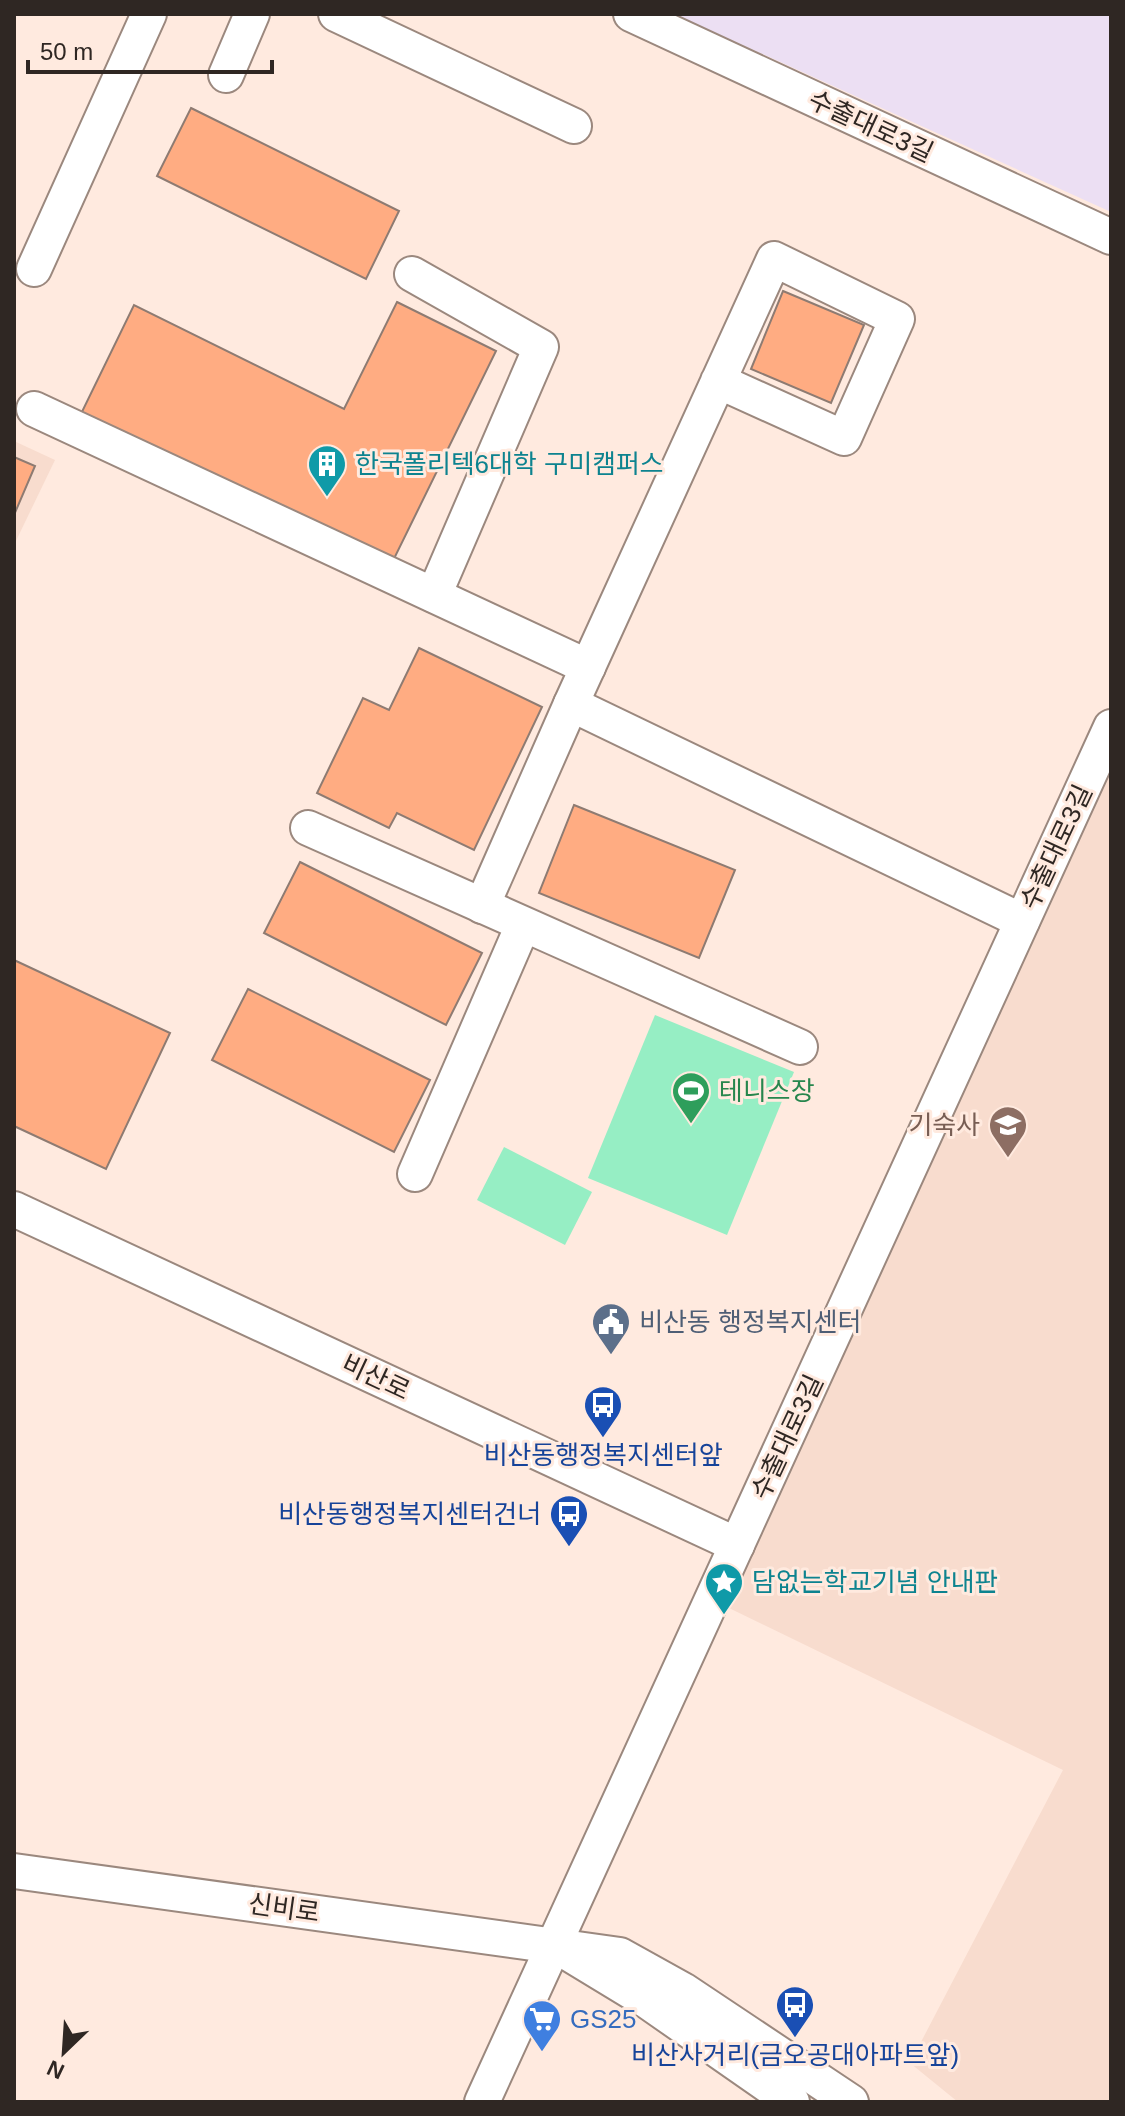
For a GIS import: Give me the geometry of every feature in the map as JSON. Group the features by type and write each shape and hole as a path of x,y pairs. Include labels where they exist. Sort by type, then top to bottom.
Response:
{"street":[{"path":"34,269 149,14"},
{"path":"226,75 252,14"},
{"path":"336,14 574,126"},
{"name":"수출대로3길","path":"631,14 1111,237"},
{"path":"482,906 571,704 718,381 774,259 897,319 844,438 718,381"},
{"path":"412,274 541,347 434,595"},
{"path":"34,409 588,667"},
{"path":"571,704 1022,921"},
{"name":"수출대로3길","path":"482,2102 1111,727"},
{"path":"308,828 800,1047"},
{"path":"415,1174 523,925"},
{"name":"비산로","path":"14,1209 737,1545"},
{"name":"신비로","path":"14,1871 620,1955 683,1990 851,2102"},
{"name":"신비로","path":"553,1944 647,2001 792,2102"}],"shaded area":[{"path":"674,14 1111,14 1111,212"},
{"path":"14,441 55,460 14,545"},
{"name":"기숙사","path":"1111,726 1111,2102 958,2102 910,2063 1063,1770 698,1593"}],"green space":[{"name":"테니스장","path":"655,1015 794,1072 727,1235 588,1178"},
{"path":"504,1147 592,1192 565,1245 477,1200"}],"building":[{"path":"191,108 399,211 366,279 157,176"},
{"path":"783,291 864,325 831,403 751,369"},
{"name":"한국폴리텍6대학 구미캠퍼스","path":"397,302 496,351 386,575 77,422 134,305 344,409"},
{"path":"14,457 35,466 14,515"},
{"path":"419,648 542,707 474,850 397,813 389,828 317,793 363,698 389,710"},
{"path":"574,805 735,870 699,958 539,893"},
{"path":"300,862 482,953 446,1025 264,933"},
{"path":"14,960 170,1033 106,1169 14,1126"},
{"path":"248,989 430,1080 394,1152 212,1060"}],"place":[{"name":"한국폴리텍6대학 구미캠퍼스","path":"327,498"},
{"name":"테니스장","path":"691,1125"},
{"name":"기숙사","path":"1008,1159"},
{"name":"비산동 행정복지센터","path":"611,1356"},
{"name":"비산동행정복지센터앞","path":"603,1439"},
{"name":"비산동행정복지센터건너","path":"569,1548"},
{"name":"담없는학교기념 안내판","path":"724,1616"},
{"name":"비산사거리(금오공대아파트앞)","path":"795,2039"},
{"name":"GS25","path":"542,2053"}]}
